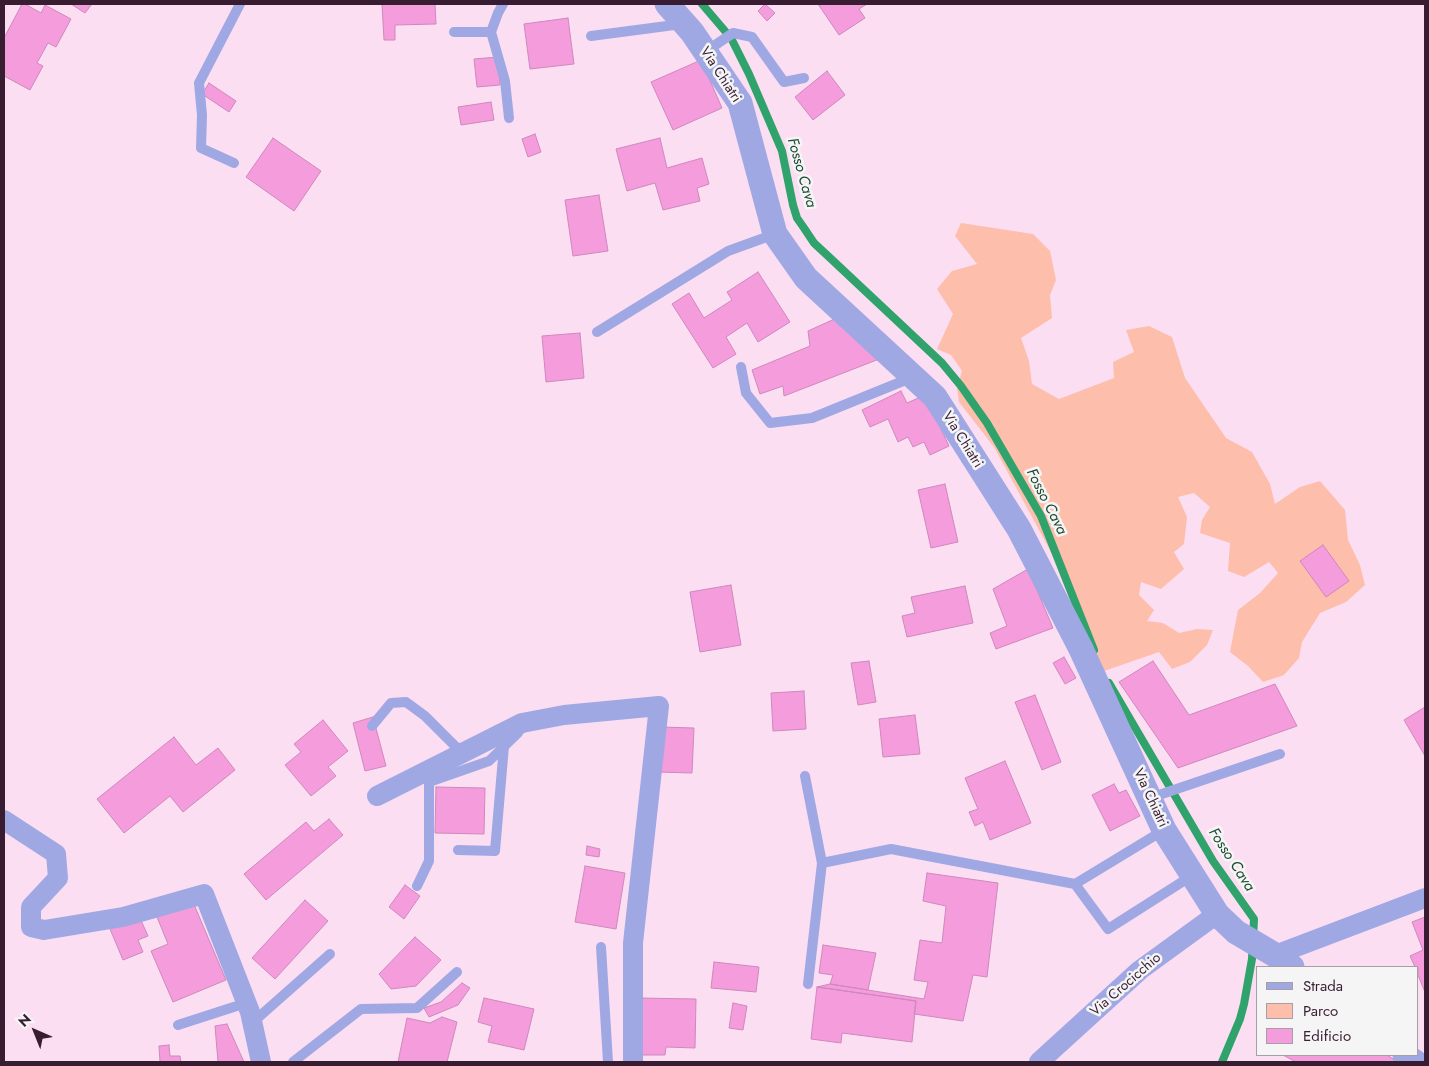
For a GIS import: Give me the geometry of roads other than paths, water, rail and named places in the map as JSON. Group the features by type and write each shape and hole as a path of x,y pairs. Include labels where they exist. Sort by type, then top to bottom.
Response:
{"street":[{"name":"Via Chiatri","path":"667,4 684,24 712,47 740,103 775,234 806,278 935,397 1018,529 1082,649 1155,796 1164,830 1217,914 1236,932 1277,957"},
{"path":"377,796 522,722 564,715 659,706 633,943 632,1062"},
{"path":"4,820 56,854 58,878 30,907 31,927 44,930 124,917 204,894 246,1003 260,1062"},
{"path":"1277,957 1425,898"},
{"name":"Via Crocicchio","path":"1039,1062 1140,970 1217,914"}],"lane":[{"path":"234,163 201,148 202,115 199,83 240,4"},
{"path":"504,4 498,13 491,32 505,81 509,118"},
{"path":"591,36 684,24"},
{"path":"454,32 491,32"},
{"path":"712,47 733,33 752,38 784,82 804,78"},
{"path":"597,332 728,252 775,234"},
{"path":"741,367 746,393 770,423 812,418 913,377"},
{"path":"372,726 391,703 406,702 425,716 456,747 468,750"},
{"path":"417,886 429,861 429,782 489,761 518,733 522,722"},
{"path":"458,850 496,851 504,746"},
{"path":"1155,796 1280,754"},
{"path":"805,776 822,863 808,984"},
{"path":"822,863 891,849 1075,884 1164,830"},
{"path":"1075,884 1108,929 1192,875"},
{"path":"601,948 608,1062"},
{"path":"252,1023 330,954"},
{"path":"293,1062 361,1009 416,1008 457,972"},
{"path":"178,1024 246,1003"}],"waterway":[{"name":"Fosso Cava","path":"702,4 731,38 749,74 782,151 797,218 814,243 942,363 987,423 1041,516 1094,650"},
{"name":"Fosso Cava","path":"1109,683 1213,861 1254,919 1252,959 1244,1004 1240,1019 1222,1062"}]}
